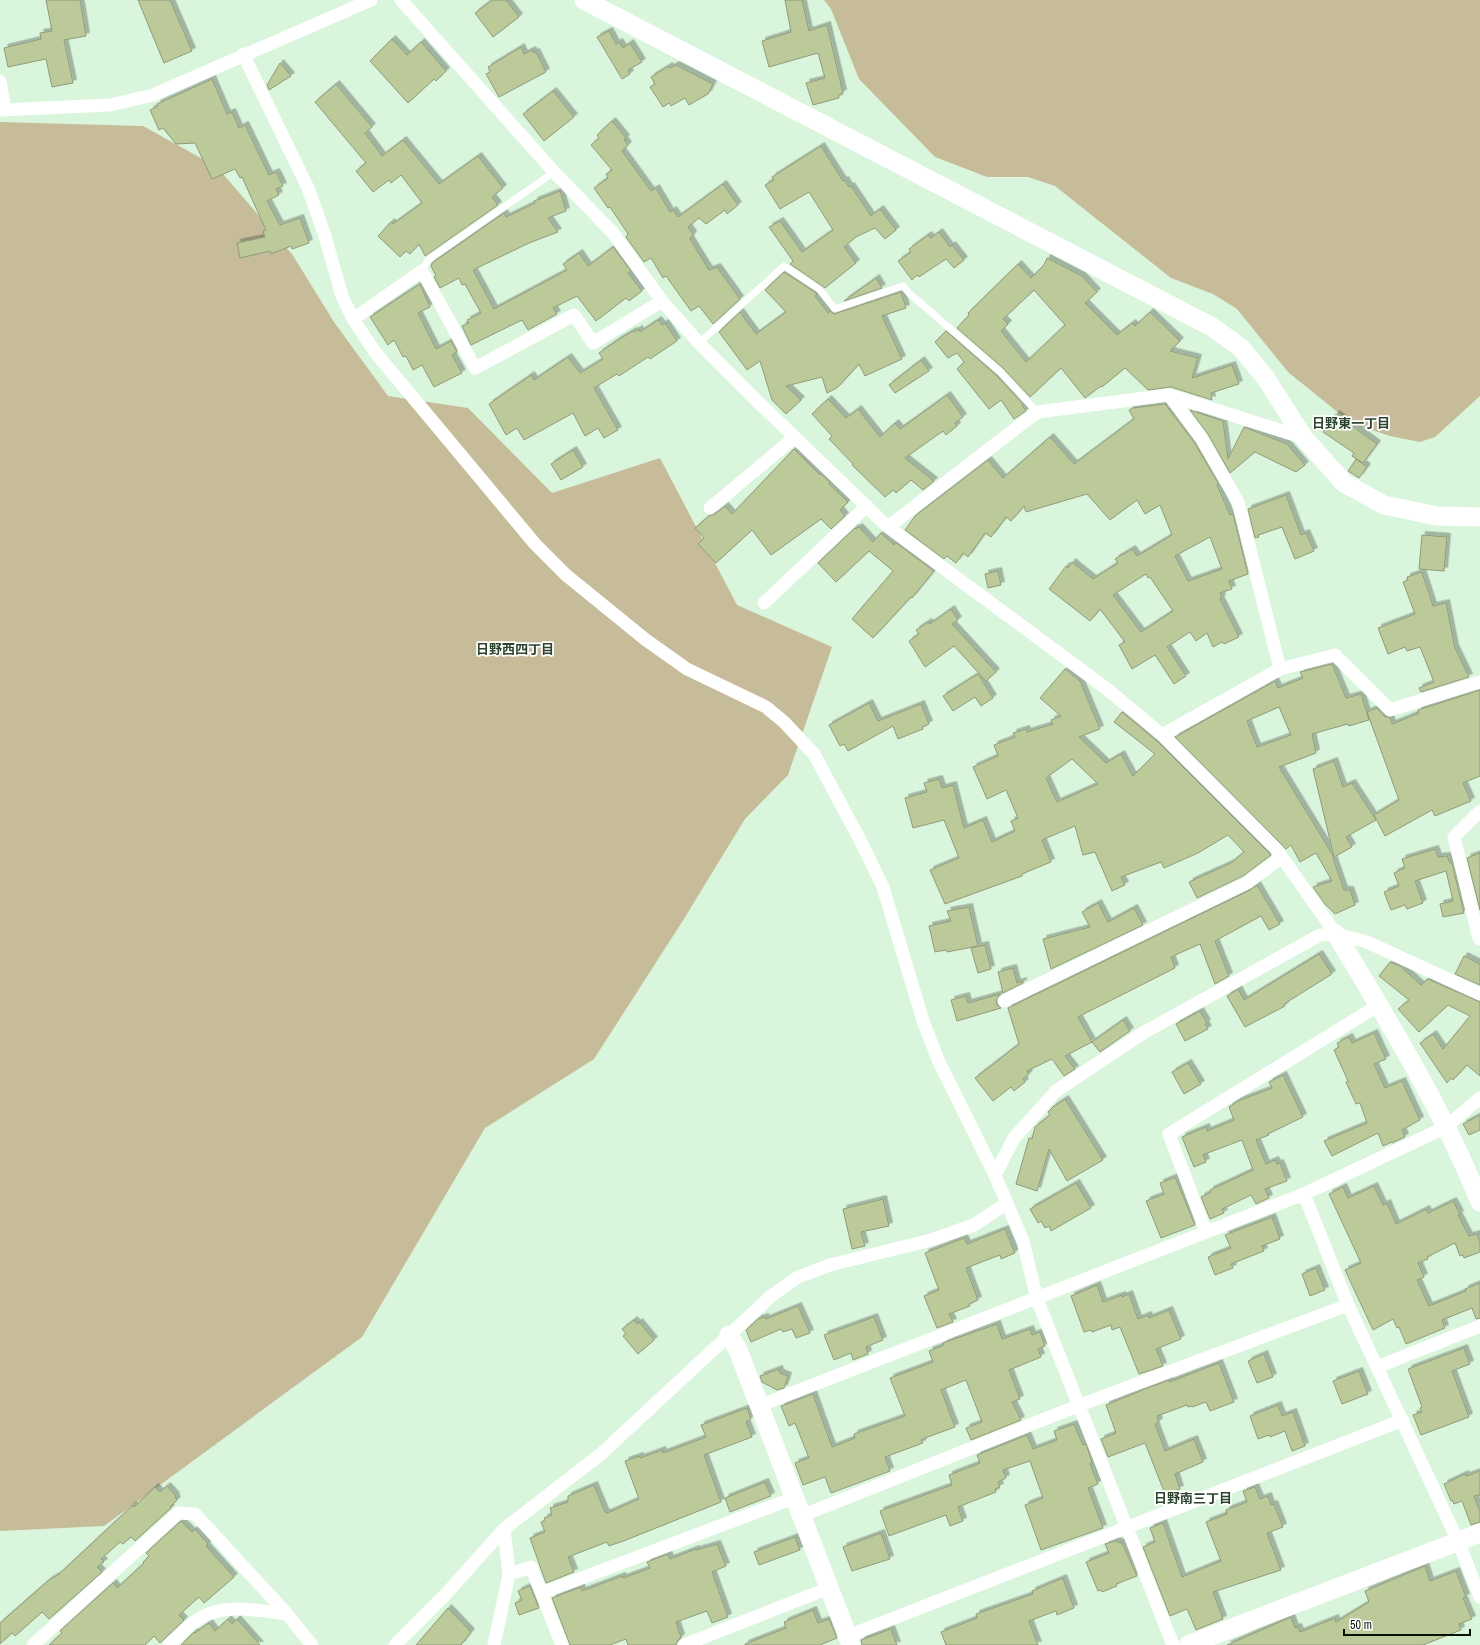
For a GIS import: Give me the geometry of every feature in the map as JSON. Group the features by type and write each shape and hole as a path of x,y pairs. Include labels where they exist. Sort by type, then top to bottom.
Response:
{"street":[{"path":"0,81 2,110 110,105 153,94 371,0"},
{"path":"401,0 554,172 612,232 662,301 699,343 795,437 888,527 1107,689 1162,735 1276,849 1336,934 1379,1005 1446,1127 1480,1202"},
{"path":"584,0 1212,327 1240,347 1265,376 1304,438 1344,483 1384,506 1437,516 1480,517"},
{"path":"243,54 308,188 324,233 342,296 353,319 375,352 535,544 566,575 646,640 687,668 766,707 784,722 814,754 860,838 883,887 923,1020 939,1062 995,1175 1023,1241 1037,1299 1080,1405 1173,1645"},
{"path":"353,319 422,271 475,368 574,315 593,343 662,301"},
{"path":"888,527 1037,412 1169,395 1304,438"},
{"path":"1169,395 1201,438 1238,502 1280,669"},
{"path":"710,508 795,437"},
{"path":"764,603 867,506"},
{"path":"1162,735 1280,669 1335,655 1390,710 1480,682"},
{"path":"1480,811 1454,837 1480,939"},
{"path":"1004,1001 1247,883 1282,857"},
{"path":"995,1175 1014,1138 1056,1091 1143,1033 1320,935 1336,934 1367,942 1480,994"},
{"path":"1206,1232 1169,1134 1379,1005"},
{"path":"759,1406 1304,1194 1446,1127 1480,1098"},
{"path":"1304,1194 1348,1305 1403,1420 1458,1541 1480,1597"},
{"path":"395,1645 446,1594 504,1530 601,1454 771,1296 798,1277 830,1265 931,1240 974,1225 1007,1203"},
{"path":"801,1516 1080,1405 1348,1305"},
{"path":"1377,1367 1480,1326"},
{"path":"728,1335 738,1350 850,1641 1126,1527 1403,1420"},
{"path":"542,1593 794,1498"},
{"path":"32,1645 178,1514 195,1514 287,1614 312,1645"},
{"path":"494,1645 509,1574 504,1530"},
{"path":"1188,1645 1480,1532"},
{"path":"509,1574 531,1567 562,1645"},
{"path":"684,1645 829,1588"},
{"path":"169,1645 197,1620 216,1611 242,1609 287,1614"}],"lane":[{"path":"422,271 428,260 554,172"},
{"path":"699,343 784,266 819,289 835,309 903,286 908,293 1000,372 1037,412"}],"shaded area":[{"path":"824,0 1480,0 1480,396 1435,437 1420,442 1390,436 1351,423 1288,372 1237,309 1213,294 1171,278 1055,186 1028,177 987,177 935,157 859,79 831,9"},
{"path":"0,122 143,126 217,167 292,254 334,322 388,396 468,408 552,493 660,458 737,605 832,647 788,775 745,819 682,922 594,1059 485,1128 362,1337 104,1526 0,1531"}],"building":[{"path":"46,0 80,0 86,36 64,40 73,83 52,87 46,59 8,67 4,48 41,39 40,33 52,31"},
{"path":"138,0 170,0 192,51 164,63"},
{"path":"492,0 506,0 519,17 493,37 475,13"},
{"path":"785,0 802,0 809,31 827,25 843,93 839,95 839,98 813,105 806,83 825,78 818,53 769,67 762,41 791,32"},
{"path":"609,31 616,44 619,42 623,48 630,43 642,62 628,70 630,74 622,79 597,37"},
{"path":"392,39 407,55 421,42 446,71 436,81 434,79 408,103 370,61"},
{"path":"521,47 524,54 532,50 534,53 536,52 546,72 499,97 486,74 490,72 488,67"},
{"path":"280,63 291,76 269,90 267,85"},
{"path":"676,65 713,84 708,94 689,105 685,98 671,106 669,103 663,107 650,87 655,84 651,77 669,66 670,68"},
{"path":"212,79 227,114 232,112 239,128 245,125 269,175 276,172 283,186 276,189 279,195 267,201 280,225 300,218 309,243 292,249 291,246 271,254 270,251 240,258 237,243 265,237 263,231 266,230 242,177 240,178 235,169 212,179 195,143 176,144 163,128 159,130 150,110 158,106 157,104"},
{"path":"336,84 372,127 365,133 382,156 403,140 439,184 478,156 503,188 492,197 498,205 425,256 419,244 410,254 406,251 400,257 378,236 391,222 393,224 422,203 401,175 391,183 389,180 373,192 356,171 366,163 315,102"},
{"path":"553,91 574,117 544,141 523,114"},
{"path":"612,121 626,138 624,140 628,145 622,151 651,191 656,188 670,212 673,210 678,217 723,184 738,205 727,214 725,210 706,224 699,218 688,227 693,234 690,239 709,270 717,267 740,299 713,324 699,306 691,311 666,276 663,278 651,258 644,262 626,237 628,234 610,207 608,208 594,188 608,178 606,174 612,170 591,145 599,138 597,135"},
{"path":"821,146 843,181 845,180 849,187 851,186 871,216 880,209 896,230 885,239 875,228 856,237 844,247 856,263 825,288 790,264 793,261 769,227 780,221 802,252 833,230 809,192 780,209 765,185 774,180 772,177"},
{"path":"560,191 566,211 548,218 558,232 529,243 473,270 494,309 567,270 563,264 579,253 588,266 613,247 631,271 628,273 642,291 629,301 626,298 596,321 577,296 553,308 557,314 528,330 522,320 471,345 462,326 469,323 467,320 481,313 465,284 462,285 459,278 440,288 434,277 436,276 431,266 432,263 504,213 506,217 535,203 534,201"},
{"path":"939,232 950,247 952,245 964,260 954,268 946,259 919,277 917,275 912,280 898,261 911,252 909,249 928,235 931,238"},
{"path":"1047,258 1082,276 1097,292 1085,303 1117,335 1132,323 1135,326 1150,312 1180,341 1170,351 1198,358 1192,378 1232,365 1239,384 1211,393 1212,400 1171,387 1148,390 1125,368 1102,387 1101,386 1085,398 1061,368 1030,397 1003,368 957,328 969,315 968,313 1018,264 1031,278 1044,265","holes":["1034,290 1065,325 1026,362 1001,331 1008,324 1003,319"]},
{"path":"784,272 816,293 817,294 815,296 828,313 830,311 834,314 901,292 906,308 882,316 902,359 865,376 859,364 837,388 827,393 822,377 786,386 801,400 786,414 772,400 760,361 747,370 719,332 740,312 756,334 786,312 765,290"},
{"path":"876,278 882,288 844,301"},
{"path":"420,284 430,307 418,313 436,349 451,341 457,352 452,355 462,373 434,387 422,365 413,370 406,356 403,357 394,340 388,345 370,317"},
{"path":"658,320 662,325 665,323 677,341 650,359 648,357 619,376 617,374 594,388 618,430 604,438 598,428 585,436 573,413 524,440 517,428 506,435 489,404 531,375 534,380 568,357 580,373 603,359 599,353 618,340 633,331 634,332 639,329 640,332"},
{"path":"946,331 997,376 1023,404 1022,405 1026,411 1014,419 1001,400 989,409 957,369 964,362 957,353 948,358 935,342"},
{"path":"921,360 929,371 895,393 889,385"},
{"path":"947,395 963,417 955,423 957,426 946,435 943,431 905,458 934,481 923,490 911,480 896,493 893,490 885,497 852,465 853,464 829,439 832,436 812,414 828,399 846,418 858,409 880,437 895,423 900,429"},
{"path":"1165,404 1194,442 1218,483 1217,485 1230,515 1233,514 1248,574 1229,581 1232,589 1220,593 1222,598 1220,599 1239,637 1224,644 1222,642 1213,647 1207,633 1196,641 1190,632 1167,647 1186,676 1174,684 1155,655 1132,669 1119,645 1125,642 1100,609 1090,621 1049,589 1066,566 1068,568 1072,562 1093,579 1118,563 1115,559 1132,549 1137,556 1172,535 1160,505 1145,514 1137,500 1110,520 1087,494 1026,512 1024,506 1011,521 1006,517 991,537 985,533 968,557 963,553 956,563 947,556 944,559 905,530 915,516 988,460 1003,478 1050,437 1074,464 1134,419 1129,410 1133,408","holes":["1210,537 1222,569 1188,581 1175,556","1146,574 1148,578 1150,577 1173,611 1141,632 1113,595"]},
{"path":"1190,410 1223,421 1228,459 1244,427 1287,444 1305,465 1296,472 1255,452 1230,473 1208,434"},
{"path":"1336,414 1377,444 1363,463 1352,456 1354,453 1323,432"},
{"path":"794,449 820,475 821,474 830,482 829,484 848,502 840,510 845,516 831,529 821,519 771,555 752,530 716,563 698,544 704,538 695,528 709,516 715,514 725,506 732,514"},
{"path":"573,450 583,467 561,480 551,464"},
{"path":"1356,459 1367,467 1359,478 1348,471"},
{"path":"1286,495 1301,535 1306,533 1314,551 1295,559 1282,527 1258,535 1259,537 1255,538 1248,509"},
{"path":"859,527 873,542 881,533 894,545 895,542 934,571 912,598 911,597 873,638 852,619 893,571 869,551 836,582 818,563 855,528 856,529"},
{"path":"1422,535 1447,537 1444,571 1419,569"},
{"path":"998,571 1001,585 988,588 985,574"},
{"path":"1422,572 1433,606 1446,603 1455,648 1469,677 1421,692 1419,688 1434,682 1420,647 1407,651 1405,647 1388,654 1378,628 1415,614 1403,582 1408,580 1407,577"},
{"path":"951,609 958,620 952,624 996,672 986,681 954,646 925,667 909,641 919,634 916,630 928,622 930,624"},
{"path":"1332,664 1346,698 1361,694 1369,720 1312,734 1316,753 1279,767 1334,857 1333,858 1344,890 1350,890 1355,905 1335,914 1325,904 1313,887 1332,881 1316,853 1300,862 1291,845 1286,849 1175,737 1275,681 1278,688 1303,678 1300,672","holes":["1279,707 1291,735 1257,747 1247,721"]},
{"path":"1065,669 1080,681 1100,729 1079,737 1106,763 1121,754 1133,776 1155,754 1114,722 1122,712 1157,741 1271,855 1243,876 1197,898 1189,882 1231,863 1244,852 1228,835 1198,853 1164,868 1161,862 1121,877 1125,885 1112,891 1095,852 1083,855 1075,826 1042,840 1051,862 1022,874 1022,876 945,904 930,870 959,858 944,820 913,828 905,798 927,792 924,783 939,779 942,788 953,785 964,828 983,820 992,842 1015,831 1011,821 1018,818 1006,790 987,799 973,767 998,756 994,745 1015,737 1013,733 1026,729 1027,732 1053,724 1051,720 1061,716 1040,698","holes":["1072,759 1098,784 1057,802 1046,778"]},
{"path":"978,674 993,698 981,706 975,697 953,711 943,696"},
{"path":"1480,690 1480,776 1463,783 1471,801 1435,816 1432,810 1385,836 1374,815 1399,800 1367,712 1377,708 1384,716 1390,718 1392,724 1419,713 1418,710"},
{"path":"869,703 878,721 921,704 929,724 922,727 923,729 898,739 893,726 848,751 844,744 840,746 829,725"},
{"path":"1334,761 1343,787 1352,783 1376,820 1346,837 1352,847 1334,857 1313,769"},
{"path":"1435,849 1438,857 1447,856 1450,863 1452,863 1464,913 1443,917 1440,904 1453,901 1446,871 1415,881 1423,903 1407,909 1405,905 1391,910 1384,892 1399,886 1394,873 1405,868 1402,859"},
{"path":"1480,853 1480,910 1467,858"},
{"path":"1257,885 1280,924 1269,930 1261,916 1215,941 1229,976 1215,984 1200,944 1171,957 1175,968 1078,1017 1092,1042 1065,1056 1075,1069 1064,1076 1052,1059 1027,1071 1029,1074 1023,1079 1025,1082 1014,1091 1011,1087 993,1101 975,1078 1019,1044 1008,1008 1250,890"},
{"path":"1098,903 1108,922 1134,908 1143,925 1051,969 1043,939 1090,927 1082,912"},
{"path":"969,907 978,946 947,952 946,950 935,952 929,926 951,921 947,911"},
{"path":"985,945 991,969 978,973 971,948"},
{"path":"1319,954 1332,974 1284,1004 1285,1006 1245,1027 1227,996 1238,989 1244,1000"},
{"path":"1464,956 1480,964 1480,985 1455,974"},
{"path":"1390,962 1400,966 1421,985 1428,979 1480,1002 1480,1076 1467,1065 1453,1080 1451,1078 1447,1083 1420,1043 1433,1034 1443,1049 1470,1016 1448,1005 1419,1032 1398,1009 1409,1000 1379,976"},
{"path":"1013,968 1017,983 1023,981 1023,983 1003,993 998,972"},
{"path":"1000,994 996,1001 997,1005 1001,1008 957,1021 951,1000 966,996 968,1003"},
{"path":"1200,1011 1207,1023 1205,1024 1208,1029 1185,1041 1176,1024"},
{"path":"1123,1020 1130,1031 1100,1052 1092,1042"},
{"path":"1374,1033 1386,1059 1374,1064 1385,1088 1402,1081 1420,1120 1402,1130 1405,1137 1392,1143 1383,1146 1378,1133 1332,1156 1324,1141 1367,1123 1360,1103 1356,1104 1346,1082 1348,1081 1334,1050 1339,1047 1337,1043 1349,1037 1352,1043"},
{"path":"1188,1063 1201,1084 1184,1094 1172,1072"},
{"path":"1283,1075 1303,1117 1268,1134 1269,1135 1256,1140 1266,1164 1275,1160 1277,1164 1280,1163 1287,1181 1265,1189 1269,1198 1256,1204 1251,1195 1222,1209 1224,1213 1210,1219 1201,1197 1211,1192 1210,1190 1253,1170 1242,1140 1203,1155 1206,1162 1194,1167 1182,1137 1206,1127 1207,1131 1234,1120 1229,1107 1238,1101 1272,1088 1269,1082"},
{"path":"1065,1099 1103,1160 1067,1181 1049,1149 1037,1191 1016,1184 1029,1138 1032,1139 1035,1127 1050,1115 1048,1112 1053,1107"},
{"path":"1480,1115 1480,1130 1469,1135 1463,1124"},
{"path":"1175,1177 1195,1225 1161,1238 1146,1201 1164,1194 1160,1183"},
{"path":"1076,1183 1091,1208 1051,1231 1049,1226 1045,1228 1041,1221 1038,1223 1030,1209"},
{"path":"1374,1186 1383,1205 1387,1203 1396,1224 1426,1209 1428,1213 1453,1201 1460,1214 1458,1215 1469,1236 1477,1234 1480,1242 1480,1252 1464,1258 1463,1255 1460,1256 1455,1243 1427,1257 1428,1259 1418,1263 1424,1277 1417,1280 1429,1306 1466,1291 1465,1289 1480,1283 1480,1318 1476,1319 1472,1308 1442,1320 1445,1328 1406,1344 1399,1327 1397,1328 1393,1319 1373,1330 1345,1270 1361,1263 1329,1194 1343,1187 1348,1198"},
{"path":"883,1199 889,1226 861,1232 865,1246 852,1249 843,1209"},
{"path":"1272,1217 1280,1239 1262,1246 1264,1251 1231,1264 1233,1268 1215,1275 1208,1257 1231,1248 1225,1235"},
{"path":"1005,1229 1015,1253 1001,1259 1000,1255 966,1268 978,1300 969,1304 970,1306 949,1314 953,1322 937,1328 924,1296 939,1290 925,1253 964,1238 967,1244"},
{"path":"1316,1268 1325,1290 1310,1296 1302,1274"},
{"path":"1097,1285 1103,1302 1129,1294 1138,1319 1148,1315 1149,1318 1169,1310 1181,1339 1156,1349 1163,1366 1139,1374 1120,1327 1112,1330 1111,1325 1092,1332 1091,1330 1084,1332 1071,1296"},
{"path":"798,1306 810,1333 796,1338 792,1329 783,1332 781,1329 751,1342 746,1330 758,1319 765,1317 766,1319"},
{"path":"874,1317 883,1340 866,1347 868,1354 853,1360 851,1353 834,1360 824,1335"},
{"path":"634,1320 637,1324 639,1322 654,1340 638,1354 623,1336 626,1334 622,1329"},
{"path":"997,1324 1002,1339 1030,1329 1032,1335 1040,1332 1045,1346 1038,1349 1041,1357 1009,1370 1020,1399 1012,1402 1021,1420 971,1440 966,1428 982,1422 966,1380 941,1390 955,1427 921,1440 923,1443 885,1457 890,1471 831,1493 825,1477 803,1485 795,1463 809,1458 795,1423 789,1426 781,1406 813,1394 832,1447 855,1438 854,1434 905,1416 890,1378 933,1362 929,1351 944,1345 943,1343"},
{"path":"1464,1348 1470,1364 1452,1371 1469,1417 1421,1435 1413,1415 1422,1412 1420,1408 1422,1407 1408,1369"},
{"path":"1264,1354 1273,1377 1257,1383 1248,1361"},
{"path":"1219,1363 1234,1402 1210,1411 1206,1402 1192,1407 1188,1407 1187,1405 1157,1416 1159,1422 1155,1424 1165,1451 1194,1439 1203,1462 1175,1474 1180,1489 1165,1494 1145,1443 1108,1457 1101,1439 1116,1433 1106,1405 1169,1380 1169,1382"},
{"path":"779,1369 780,1373 788,1376 784,1388 777,1390 762,1382 760,1376"},
{"path":"1359,1371 1368,1394 1342,1404 1333,1381"},
{"path":"1278,1405 1282,1416 1293,1412 1305,1446 1292,1451 1285,1431 1270,1437 1269,1435 1258,1439 1250,1416"},
{"path":"747,1408 751,1419 746,1422 752,1437 704,1455 721,1502 626,1540 609,1546 607,1542 568,1557 574,1572 546,1583 530,1538 545,1532 541,1522 545,1520 544,1518 552,1515 550,1508 568,1502 568,1496 594,1485 605,1512 607,1513 639,1499 625,1461 640,1456 640,1458 662,1450 663,1453 706,1437 701,1425"},
{"path":"1074,1424 1083,1445 1086,1444 1092,1462 1090,1464 1098,1484 1088,1488 1103,1528 1041,1550 1025,1505 1043,1498 1030,1461 1003,1470 1006,1478 998,1482 1000,1487 995,1489 996,1492 958,1507 963,1521 950,1526 946,1515 889,1536 880,1511 952,1485 949,1475 980,1463 977,1455 1027,1435 1033,1449 1057,1440 1054,1431"},
{"path":"1480,1471 1480,1495 1474,1496 1480,1511 1480,1522 1471,1525 1462,1501 1454,1504 1453,1501 1451,1501 1444,1484 1465,1474 1466,1476"},
{"path":"765,1482 771,1496 730,1512 725,1498"},
{"path":"167,1486 176,1496 175,1497 177,1500 170,1507 171,1508 135,1541 131,1537 123,1544 120,1542 101,1559 104,1562 97,1567 102,1572 49,1619 42,1612 15,1636 12,1633 0,1644 0,1623 49,1580 58,1575 133,1505 134,1507 155,1487 160,1492"},
{"path":"1255,1487 1260,1499 1268,1496 1271,1505 1274,1504 1283,1527 1267,1533 1281,1570 1213,1592 1223,1619 1196,1630 1187,1609 1170,1616 1143,1547 1155,1542 1150,1528 1163,1523 1182,1577 1221,1561 1206,1522 1227,1514 1226,1510 1247,1502 1243,1491"},
{"path":"181,1521 192,1532 195,1529 208,1544 206,1546 234,1577 204,1603 199,1597 179,1615 184,1620 160,1643 154,1636 145,1645 49,1645 62,1633 60,1631 113,1583 117,1588 144,1563 143,1562 149,1556 146,1553"},
{"path":"881,1533 890,1559 852,1571 843,1547"},
{"path":"795,1537 800,1550 759,1565 754,1552"},
{"path":"1115,1541 1122,1543 1137,1576 1116,1584 1117,1586 1102,1592 1101,1590 1098,1591 1086,1562 1109,1553 1105,1544"},
{"path":"717,1544 726,1566 712,1572 728,1617 712,1623 707,1611 676,1622 681,1637 676,1645 628,1645 626,1639 610,1645 570,1645 552,1598 581,1587 582,1591 622,1576 623,1578 650,1568 647,1562 668,1554 670,1559 696,1549"},
{"path":"1425,1566 1430,1581 1456,1571 1466,1597 1463,1598 1472,1619 1459,1624 1461,1630 1423,1645 1227,1645 1291,1617 1295,1628 1298,1627 1300,1632 1335,1618 1336,1622 1369,1602 1365,1591"},
{"path":"1063,1578 1074,1608 1057,1615 1056,1611 1029,1621 1038,1645 946,1645 941,1632 977,1618 976,1614 1033,1594 1032,1591"},
{"path":"530,1586 539,1608 519,1615 515,1603 522,1600 518,1591"},
{"path":"448,1608 471,1632 461,1645 416,1645"},
{"path":"813,1610 818,1623 829,1619 837,1638 820,1645 745,1645 786,1628 784,1622"},
{"path":"228,1619 232,1624 237,1619 260,1645 181,1645 194,1632 195,1633 209,1623 215,1631"},
{"path":"891,1629 897,1645 862,1645 861,1640"}],"district":[{"name":"日野東一丁目","path":"1351,423"},
{"name":"日野西四丁目","path":"515,649"},
{"name":"日野南三丁目","path":"1193,1498"}]}
